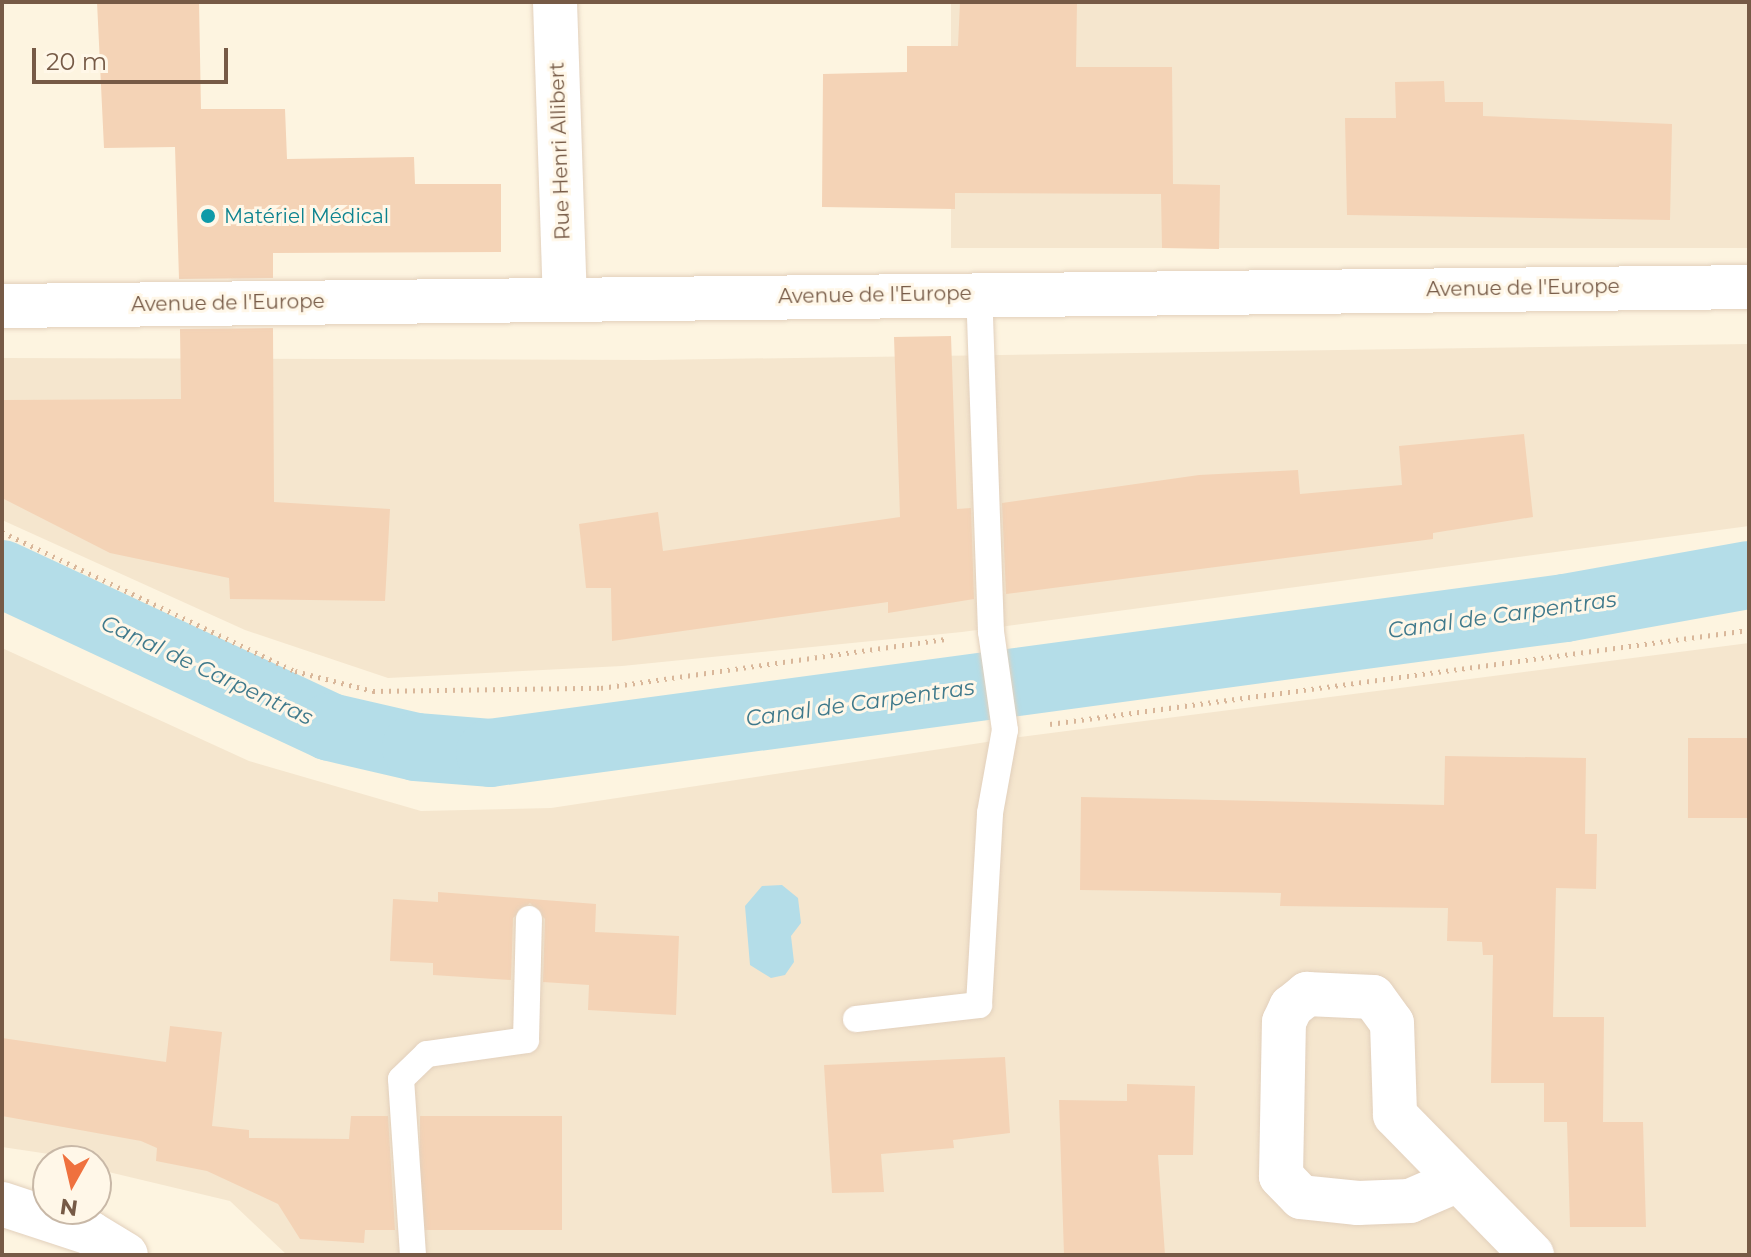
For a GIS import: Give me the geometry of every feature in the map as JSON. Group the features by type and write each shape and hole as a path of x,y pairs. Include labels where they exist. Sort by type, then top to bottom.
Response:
{"main road":[{"name":"Rue Henri Allibert","path":"555,2 565,299"},
{"name":"Avenue de l'Europe","path":"2,306 1749,287"},
{"path":"1456,1181 1410,1201 1358,1203 1301,1197 1281,1176 1284,1022 1291,1007 1307,994 1373,997 1392,1023 1395,1115 1456,1181 1532,1255"},
{"path":"2,1204 90,1233 126,1255"}],"lane":[{"path":"856,1019 979,1005 990,813 1004,718 992,637 979,294"},
{"path":"413,1255 401,1079 427,1054 526,1040 529,919"}],"path":[{"path":"2,532 295,671 373,691 601,688 992,637"},
{"path":"1004,718 1749,630"}],"shaded area":[{"path":"951,2 1749,2 1749,248 951,248"},
{"path":"1749,344 1749,526 962,632 622,666 388,678 245,630 2,520 2,358 651,360"},
{"path":"1749,643 1749,1255 287,1255 230,1201 112,1173 112,1145 32,1145 32,1151 2,1147 2,648 249,761 421,811 551,808 1020,737"}],"water":[{"path":"782,885 798,898 801,923 791,936 794,962 785,975 771,978 750,965 745,906 762,886"}],"building":[{"path":"97,2 199,2 201,109 285,109 287,159 414,157 415,184 501,184 501,252 273,253 273,278 179,279 175,147 104,148"},
{"path":"960,2 1077,2 1076,67 1172,67 1173,184 1220,185 1219,249 1162,248 1161,194 955,193 955,209 822,207 823,74 907,72 907,46 958,46"},
{"path":"1444,81 1445,102 1483,102 1483,116 1672,124 1670,220 1347,215 1345,118 1396,118 1395,82"},
{"path":"273,328 274,502 390,509 385,601 230,599 229,578 110,553 2,498 2,400 181,399 180,329"},
{"path":"951,336 957,509 971,508 974,599 888,613 888,602 612,641 611,588 586,588 579,524 658,512 663,551 900,517 894,337"},
{"path":"1524,434 1533,517 1433,533 1433,539 1006,594 1002,503 1199,475 1298,470 1300,494 1402,485 1399,446"},
{"path":"1688,738 1749,738 1749,818 1688,818"},
{"path":"1445,756 1586,758 1585,834 1597,834 1596,889 1556,888 1553,1017 1604,1017 1603,1122 1643,1122 1646,1227 1570,1227 1567,1122 1544,1122 1544,1083 1491,1083 1493,955 1483,955 1482,942 1447,941 1448,908 1280,906 1281,893 1080,890 1081,797 1444,805"},
{"path":"438,892 596,904 595,932 679,936 676,1015 588,1010 589,985 543,982 545,919 530,903 513,918 511,980 433,975 433,963 390,961 393,899 438,902"},
{"path":"170,1026 222,1032 212,1126 249,1130 249,1138 349,1139 351,1116 388,1116 395,1230 365,1230 364,1243 300,1239 278,1204 207,1171 156,1161 157,1148 141,1141 2,1116 2,1038 166,1062"},
{"path":"1005,1057 1010,1133 953,1140 954,1148 881,1154 884,1192 832,1193 824,1065"},
{"path":"1127,1084 1195,1086 1193,1155 1158,1155 1165,1255 1064,1255 1059,1100 1127,1101"},
{"path":"420,1116 562,1116 562,1230 420,1230"}],"waterway":[{"name":"Canal de Carpentras","path":"2,574 330,727 416,747 490,753 1565,608 1749,575"}],"place":[{"name":"Matériel Médical","path":"208,216"}]}
